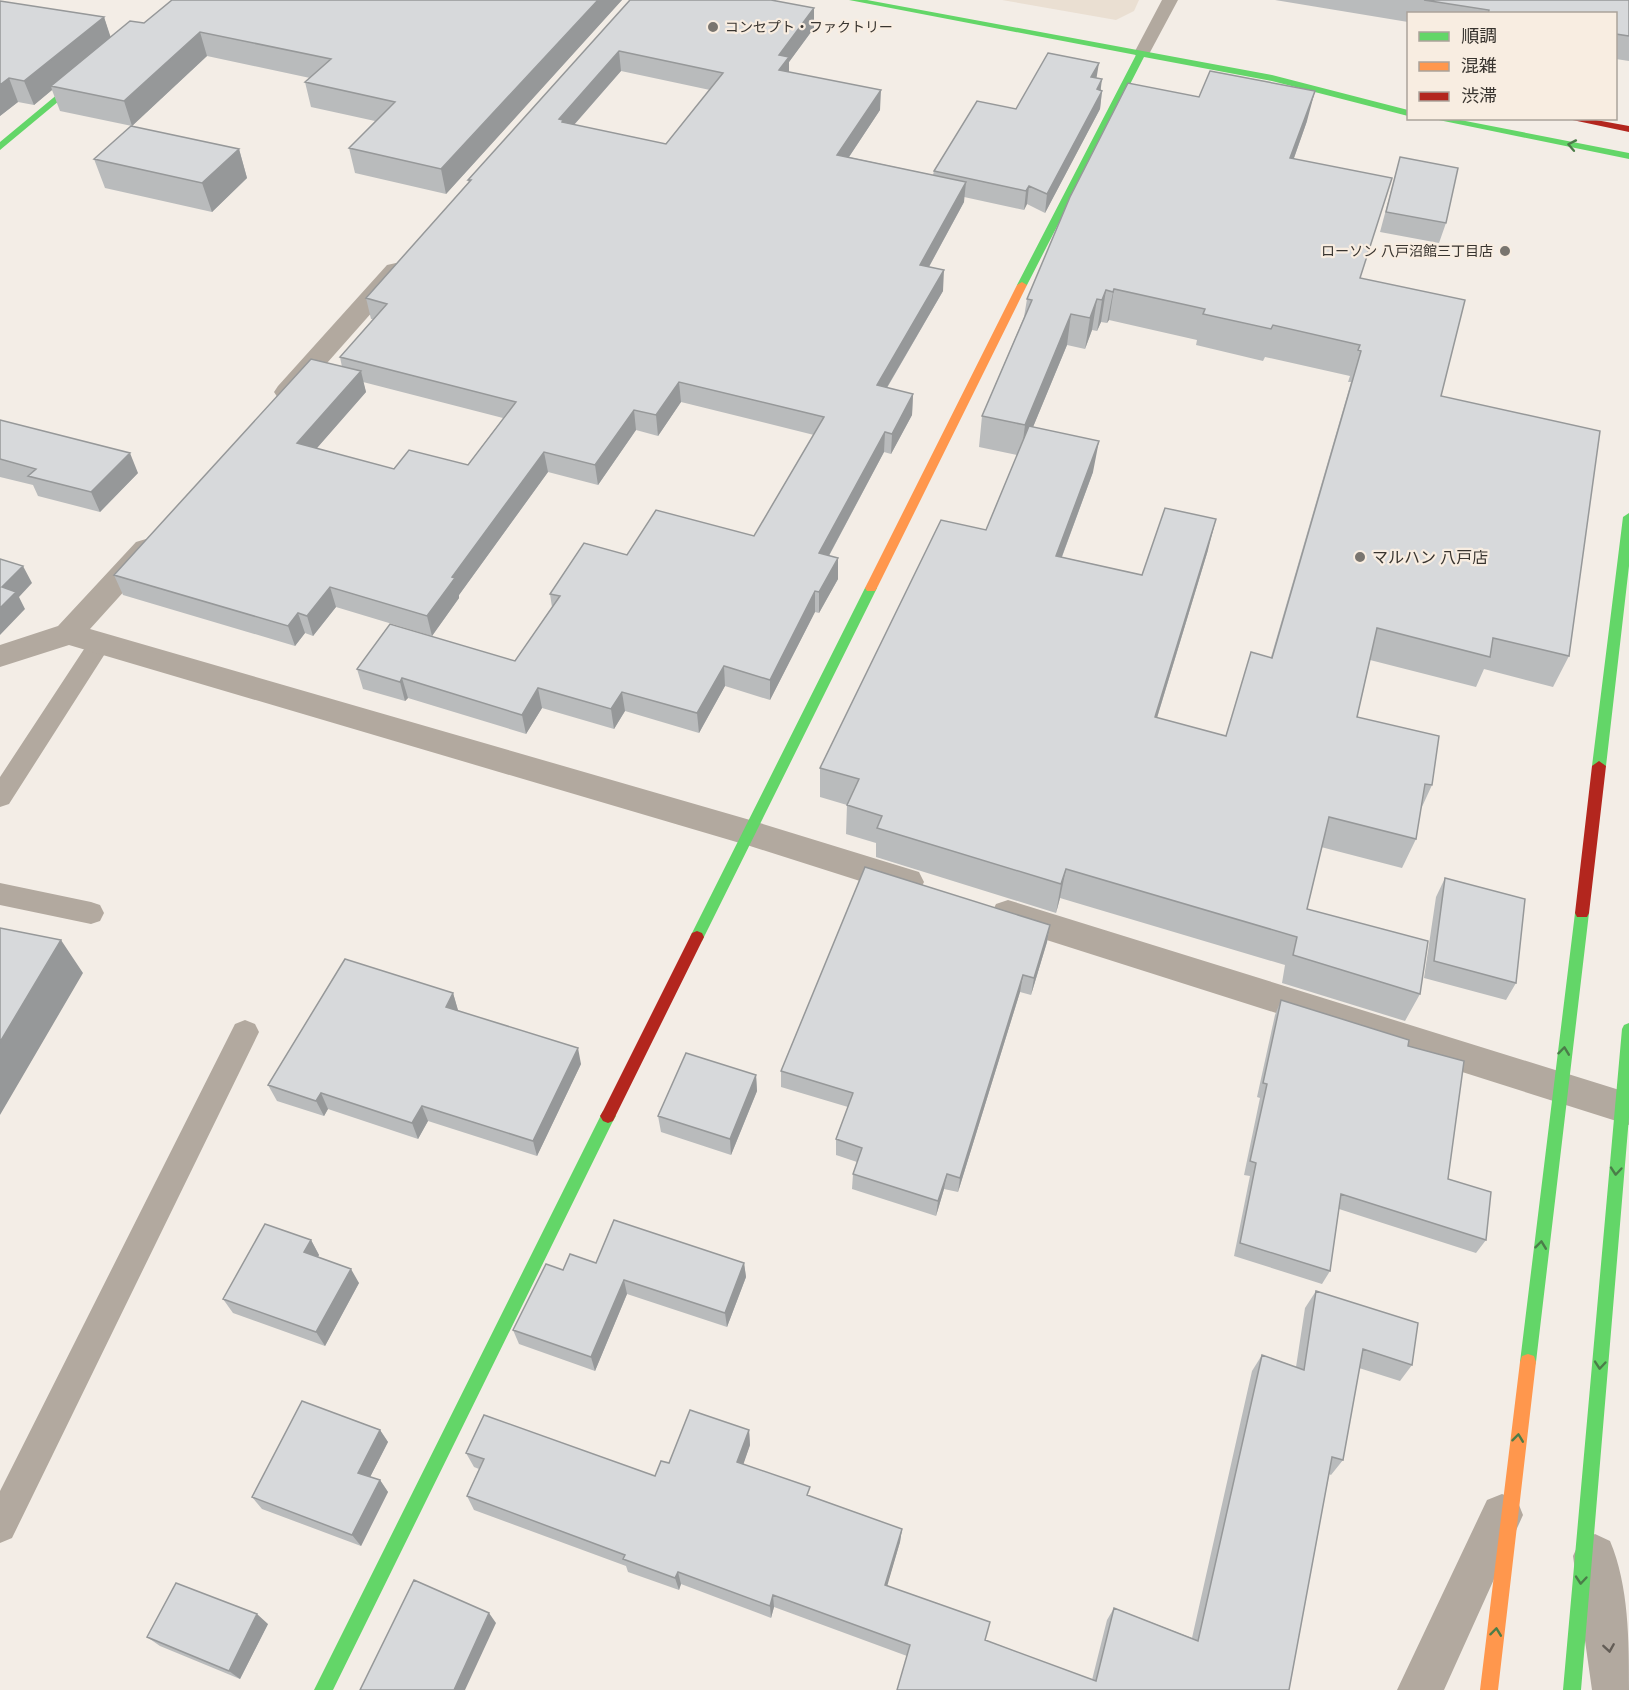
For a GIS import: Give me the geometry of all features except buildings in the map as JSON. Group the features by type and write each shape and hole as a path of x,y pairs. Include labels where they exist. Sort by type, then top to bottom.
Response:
{"street":[{"path":"853,0 1272,78 1407,113"},
{"path":"323,1690 1012,304 1142,53"},
{"path":"0,147 105,60"},
{"path":"1272,78 1363,87"},
{"path":"1443,120 1629,156"},
{"path":"1579,120 1629,129"},
{"path":"275,405 410,255"},
{"path":"1489,1690 1559,1088 1629,517"},
{"path":"0,656 69,634 164,528"},
{"path":"69,634 750,833 933,891"},
{"path":"978,905 1625,1108"},
{"path":"1572,1690 1625,1108 1629,1029"},
{"path":"1420,1690 1512,1494"},
{"path":"1587,1507 1616,1690"}],"lane":[{"path":"1142,53 1170,0"},
{"path":"0,797 100,643"},
{"path":"0,894 91,913"},
{"path":"0,1526 245,1032"}],"shaded area":[{"path":"1002,0 1139,0 1134,11 1116,20"}],"traffic: fast":[{"path":"853,0 1272,78 1407,113"},
{"path":"1022,285 1142,53"},
{"path":"0,147 91,71"},
{"path":"1443,120 1629,156"},
{"path":"1599,766 1629,517"},
{"path":"697,937 871,588"},
{"path":"1528,1362 1582,913"},
{"path":"1572,1690 1629,1029"},
{"path":"323,1690 608,1116"}],"traffic: slow":[{"path":"871,588 1022,285"},
{"path":"1489,1690 1528,1362"}],"traffic: jam":[{"path":"1578,120 1629,129"},
{"path":"1582,913 1599,766"},
{"path":"608,1116 697,937"}],"place":[{"name":"コンセプト・ファクトリー","path":"713,27"},
{"name":"ローソン 八戸沼館三丁目店","path":"1505,251"},
{"name":"マルハン 八戸店","path":"1360,557"}]}
